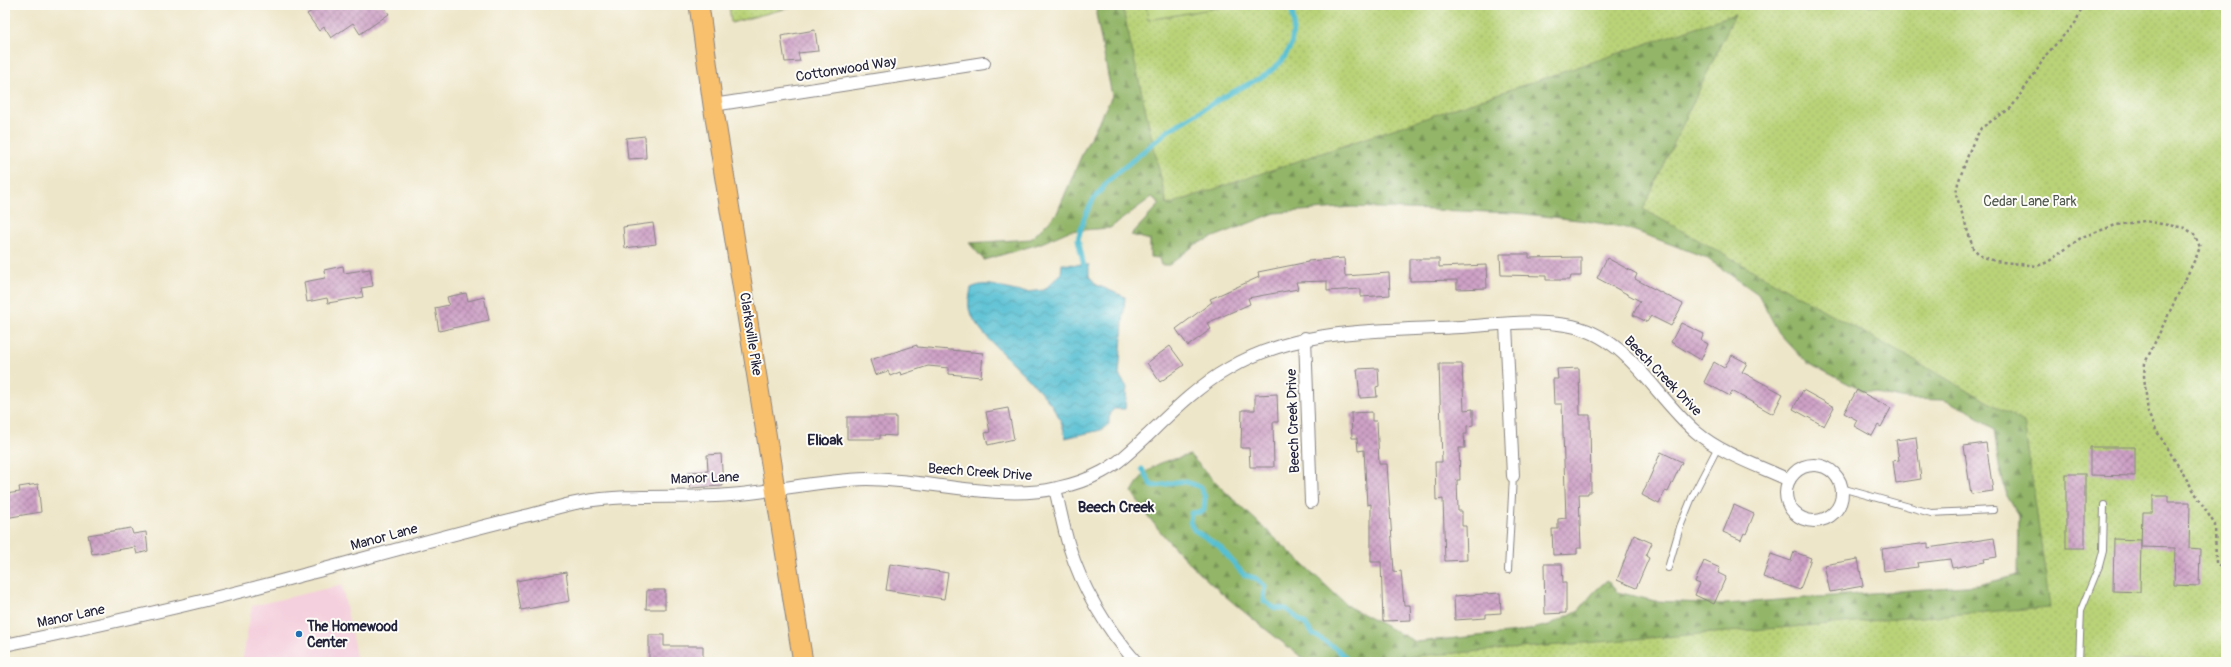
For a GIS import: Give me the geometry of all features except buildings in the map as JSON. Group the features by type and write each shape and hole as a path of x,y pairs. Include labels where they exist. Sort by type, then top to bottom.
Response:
{"main road":[{"name":"Clarksville Pike","path":"699,5 713,105 803,662"}],"street":[{"name":"Cottonwood Way","path":"713,105 984,63"},
{"name":"Beech Creek Drive","path":"776,488 866,479 900,481 1003,492 1029,493 1055,489 1104,471 1124,457 1181,404 1228,368 1262,353 1305,338 1338,333 1553,323 1571,325 1591,332 1610,342 1638,368 1679,415 1699,435 1718,446 1789,480"},
{"path":"1506,324 1513,476"},
{"name":"Beech Creek Drive","path":"1305,338 1311,502"},
{"path":"1820,466 1835,475 1841,488 1841,500 1837,508 1831,515 1813,521 1804,519 1790,507 1786,489 1789,480 1802,468 1820,466"},
{"name":"Manor Lane","path":"5,645 254,588 464,531 580,502 653,495 718,496 776,488"},
{"path":"1055,489 1069,546 1080,574 1109,626 1136,662"}],"lane":[{"path":"1668,568 1680,526 1693,495 1718,446"},
{"path":"1508,570 1513,476"},
{"path":"1841,488 1931,513 1994,510"},
{"path":"2079,662 2081,610 2100,566 2103,551 2104,505"}],"path":[{"path":"2083,5 2076,22 2045,56 2036,72 2011,108 1981,128 1958,183 1956,194 1958,205 1973,248 1981,256 1995,261 2027,265 2037,266 2048,262 2082,236 2116,225 2144,221 2185,228 2194,234 2200,247 2148,356 2144,376 2148,412 2156,430 2216,525 2216,564 2226,570"}],"shaded area":[{"name":"The Homewood Center","path":"342,585 357,662 242,662 252,606"}],"green space":[{"path":"729,5 799,5 731,23"},
{"name":"Cedar Lane Park","path":"1097,5 2226,5 2057,614 1894,662 1308,662 1236,605 1167,540 1148,516 1132,492 1143,475 1155,466 1162,463 1190,455 1218,485 1349,607 1416,642 1518,632 1549,625 1579,610 1593,593 1607,580 1617,592 1655,601 1726,604 1978,585 2018,575 2019,516 2007,496 1999,466 1994,429 1969,411 1944,400 1906,399 1861,390 1806,362 1779,333 1758,294 1705,257 1627,228 1587,221 1516,213 1352,207 1275,213 1196,244 1169,265 1161,265 1159,258 1150,257 1150,240 1131,235 1160,204 1152,197 1110,228 1069,231 1039,244 984,260 969,243 1031,239 1057,213 1083,152 1112,96 1096,14"},
{"name":"Cedar Lane Park","path":"1122,5 2226,5 2226,662 1406,662 1405,657 2050,607 2024,422 1643,209 1735,14 1167,205"},
{"path":"1146,5 1221,5 1222,7 1148,20"}],"water":[{"path":"1062,264 1089,265 1089,276 1097,285 1125,297 1119,375 1127,387 1125,409 1113,409 1109,418 1109,424 1101,430 1065,438 1061,422 1052,406 1039,390 992,343 979,327 970,312 969,306 971,288 977,286 994,285 1022,292 1044,290 1061,274"}],"waterway":[{"path":"1085,271 1078,239 1084,218 1093,200 1110,179 1169,130 1225,96 1266,75 1282,61 1291,46 1294,23 1291,5"},
{"path":"1142,469 1152,486 1160,486 1179,481 1200,487 1205,497 1204,510 1202,512 1191,513 1190,522 1194,530 1219,546 1244,575 1255,578 1265,586 1264,601 1275,608 1286,609 1305,624 1313,634 1337,649 1350,662"}],"place":[{"name":"The Homewood Center","path":"299,634"}],"district":[{"name":"Elioak","path":"825,440"},
{"name":"Beech Creek","path":"1116,507"}]}
